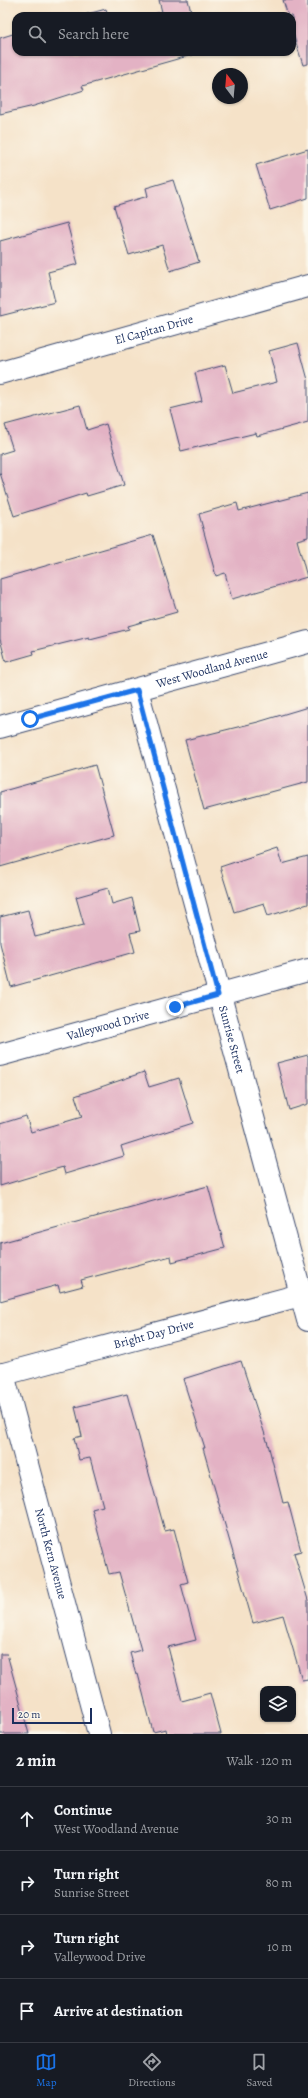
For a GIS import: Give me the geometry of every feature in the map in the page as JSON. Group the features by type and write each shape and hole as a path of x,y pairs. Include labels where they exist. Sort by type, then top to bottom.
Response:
{"street":[{"name":"El Capitan Drive","path":"0,373 308,286"},
{"name":"West Woodland Avenue","path":"0,727 308,642"},
{"name":"Sunrise Street","path":"137,690 218,995 305,1294 308,1320"},
{"name":"Valleywood Drive","path":"0,1055 308,970"},
{"name":"Bright Day Drive","path":"1,1374 305,1294"},
{"name":"North Kern Avenue","path":"1,1374 99,1734"}],"building":[{"path":"159,0 188,0 191,12 162,12"},
{"path":"283,0 308,0 308,64 303,65 296,43 296,12 287,12"},
{"path":"106,9 107,12 95,12"},
{"path":"12,34 12,56 188,56 82,86 84,90 34,106 0,114 0,38"},
{"path":"308,149 308,198 270,210 256,165"},
{"path":"173,180 199,262 170,271 162,245 129,255 114,206 148,196 146,188"},
{"path":"67,223 78,264 48,272 55,302 0,316 0,241"},
{"path":"298,343 308,380 308,422 257,436 256,433 181,451 170,409 202,401 195,373 225,365 233,393 277,382 269,351"},
{"path":"80,405 87,430 106,424 124,485 87,496 86,493 14,516 0,473 0,454 13,450 5,425"},
{"path":"308,493 308,537 297,540 307,577 232,599 225,573 216,576 199,514 237,503 239,511"},
{"path":"153,535 177,612 128,626 129,629 33,651 34,654 6,662 0,639 0,579"},
{"path":"308,707 308,782 204,810 185,740 258,722"},
{"path":"95,765 114,835 0,867 0,792"},
{"path":"277,848 282,864 308,857 308,904 268,916 264,903 234,912 220,867"},
{"path":"108,888 112,904 132,898 140,931 130,933 135,952 11,987 0,943 0,917 28,910 35,937 84,925 76,897"},
{"path":"308,1055 308,1104 289,1110 277,1063"},
{"path":"144,1072 149,1087 179,1078 193,1123 121,1146 124,1156 65,1174 63,1167 0,1186 0,1124 26,1116 31,1132 82,1117 75,1096"},
{"path":"208,1186 225,1248 172,1262 171,1256 81,1280 83,1286 60,1292 58,1285 0,1301 0,1243"},
{"path":"241,1361 268,1444 283,1503 288,1502 301,1551 294,1553 308,1600 308,1679 302,1680 283,1615 253,1623 203,1448 205,1448 183,1379"},
{"path":"127,1394 165,1531 174,1529 188,1582 181,1584 196,1640 168,1647 182,1701 210,1693 221,1734 167,1734 166,1729 153,1732 138,1674 136,1675 130,1653 141,1650 119,1572 109,1574 92,1509 103,1506 90,1458 79,1460 74,1438 82,1436 75,1407"},
{"path":"0,1654 7,1654 29,1734 0,1734"}],"route":[{"path":"30,719 137,690 218,995 175,1007"}]}
